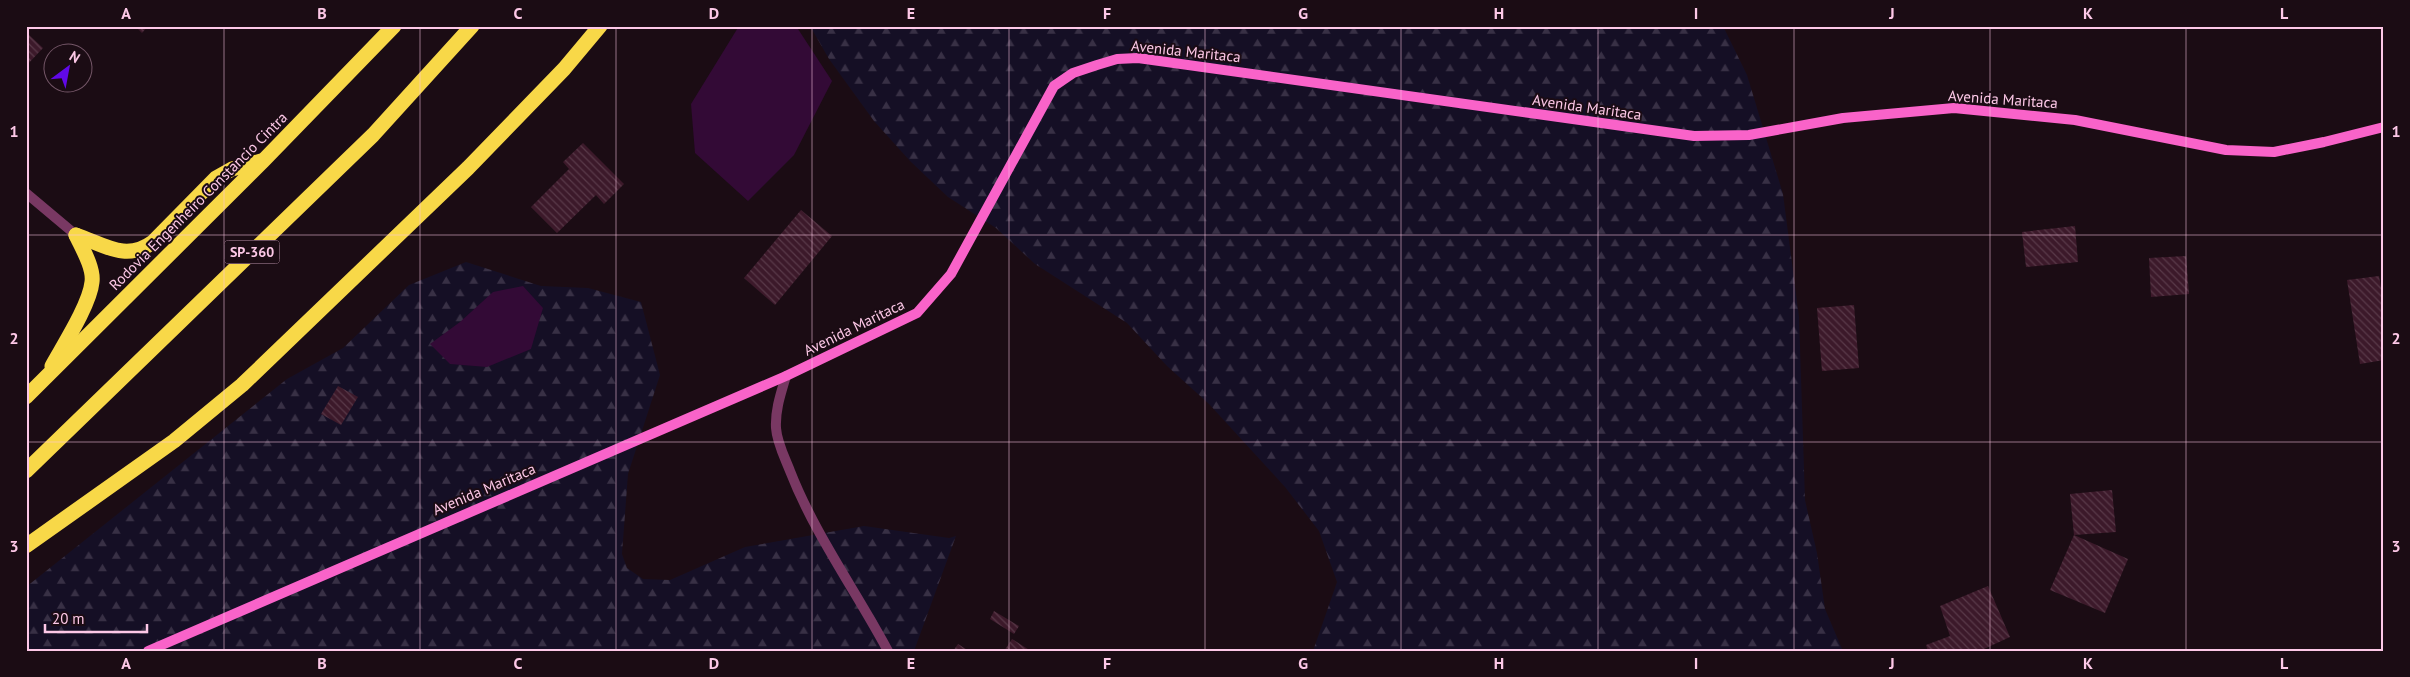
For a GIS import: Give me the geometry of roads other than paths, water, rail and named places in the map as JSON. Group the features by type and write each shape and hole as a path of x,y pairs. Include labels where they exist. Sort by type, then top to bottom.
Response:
{"highway":[{"name":"Rodovia Engenheiro Constancio Cintra","path":"26,398 46,380 394,26"},
{"name":"SP-360","path":"26,471 373,135 472,26"},
{"path":"26,546 174,441 242,385 468,168 564,69 600,26"},
{"path":"76,235 127,253 141,251 153,242 216,178 232,169 262,161"},
{"path":"46,380 83,307 92,283 91,273 76,235"}],"street":[{"name":"Avenida Maritaca","path":"148,651 786,376 917,313 951,274 1054,86 1073,73 1117,59 1138,58 1252,73 1694,136 1749,135 1843,118 1954,108 2075,120 2226,150 2246,151 2274,152 2384,127"},
{"path":"26,192 76,235"},
{"path":"786,376 776,415 776,431 780,445 800,497 818,532 888,651"}]}
